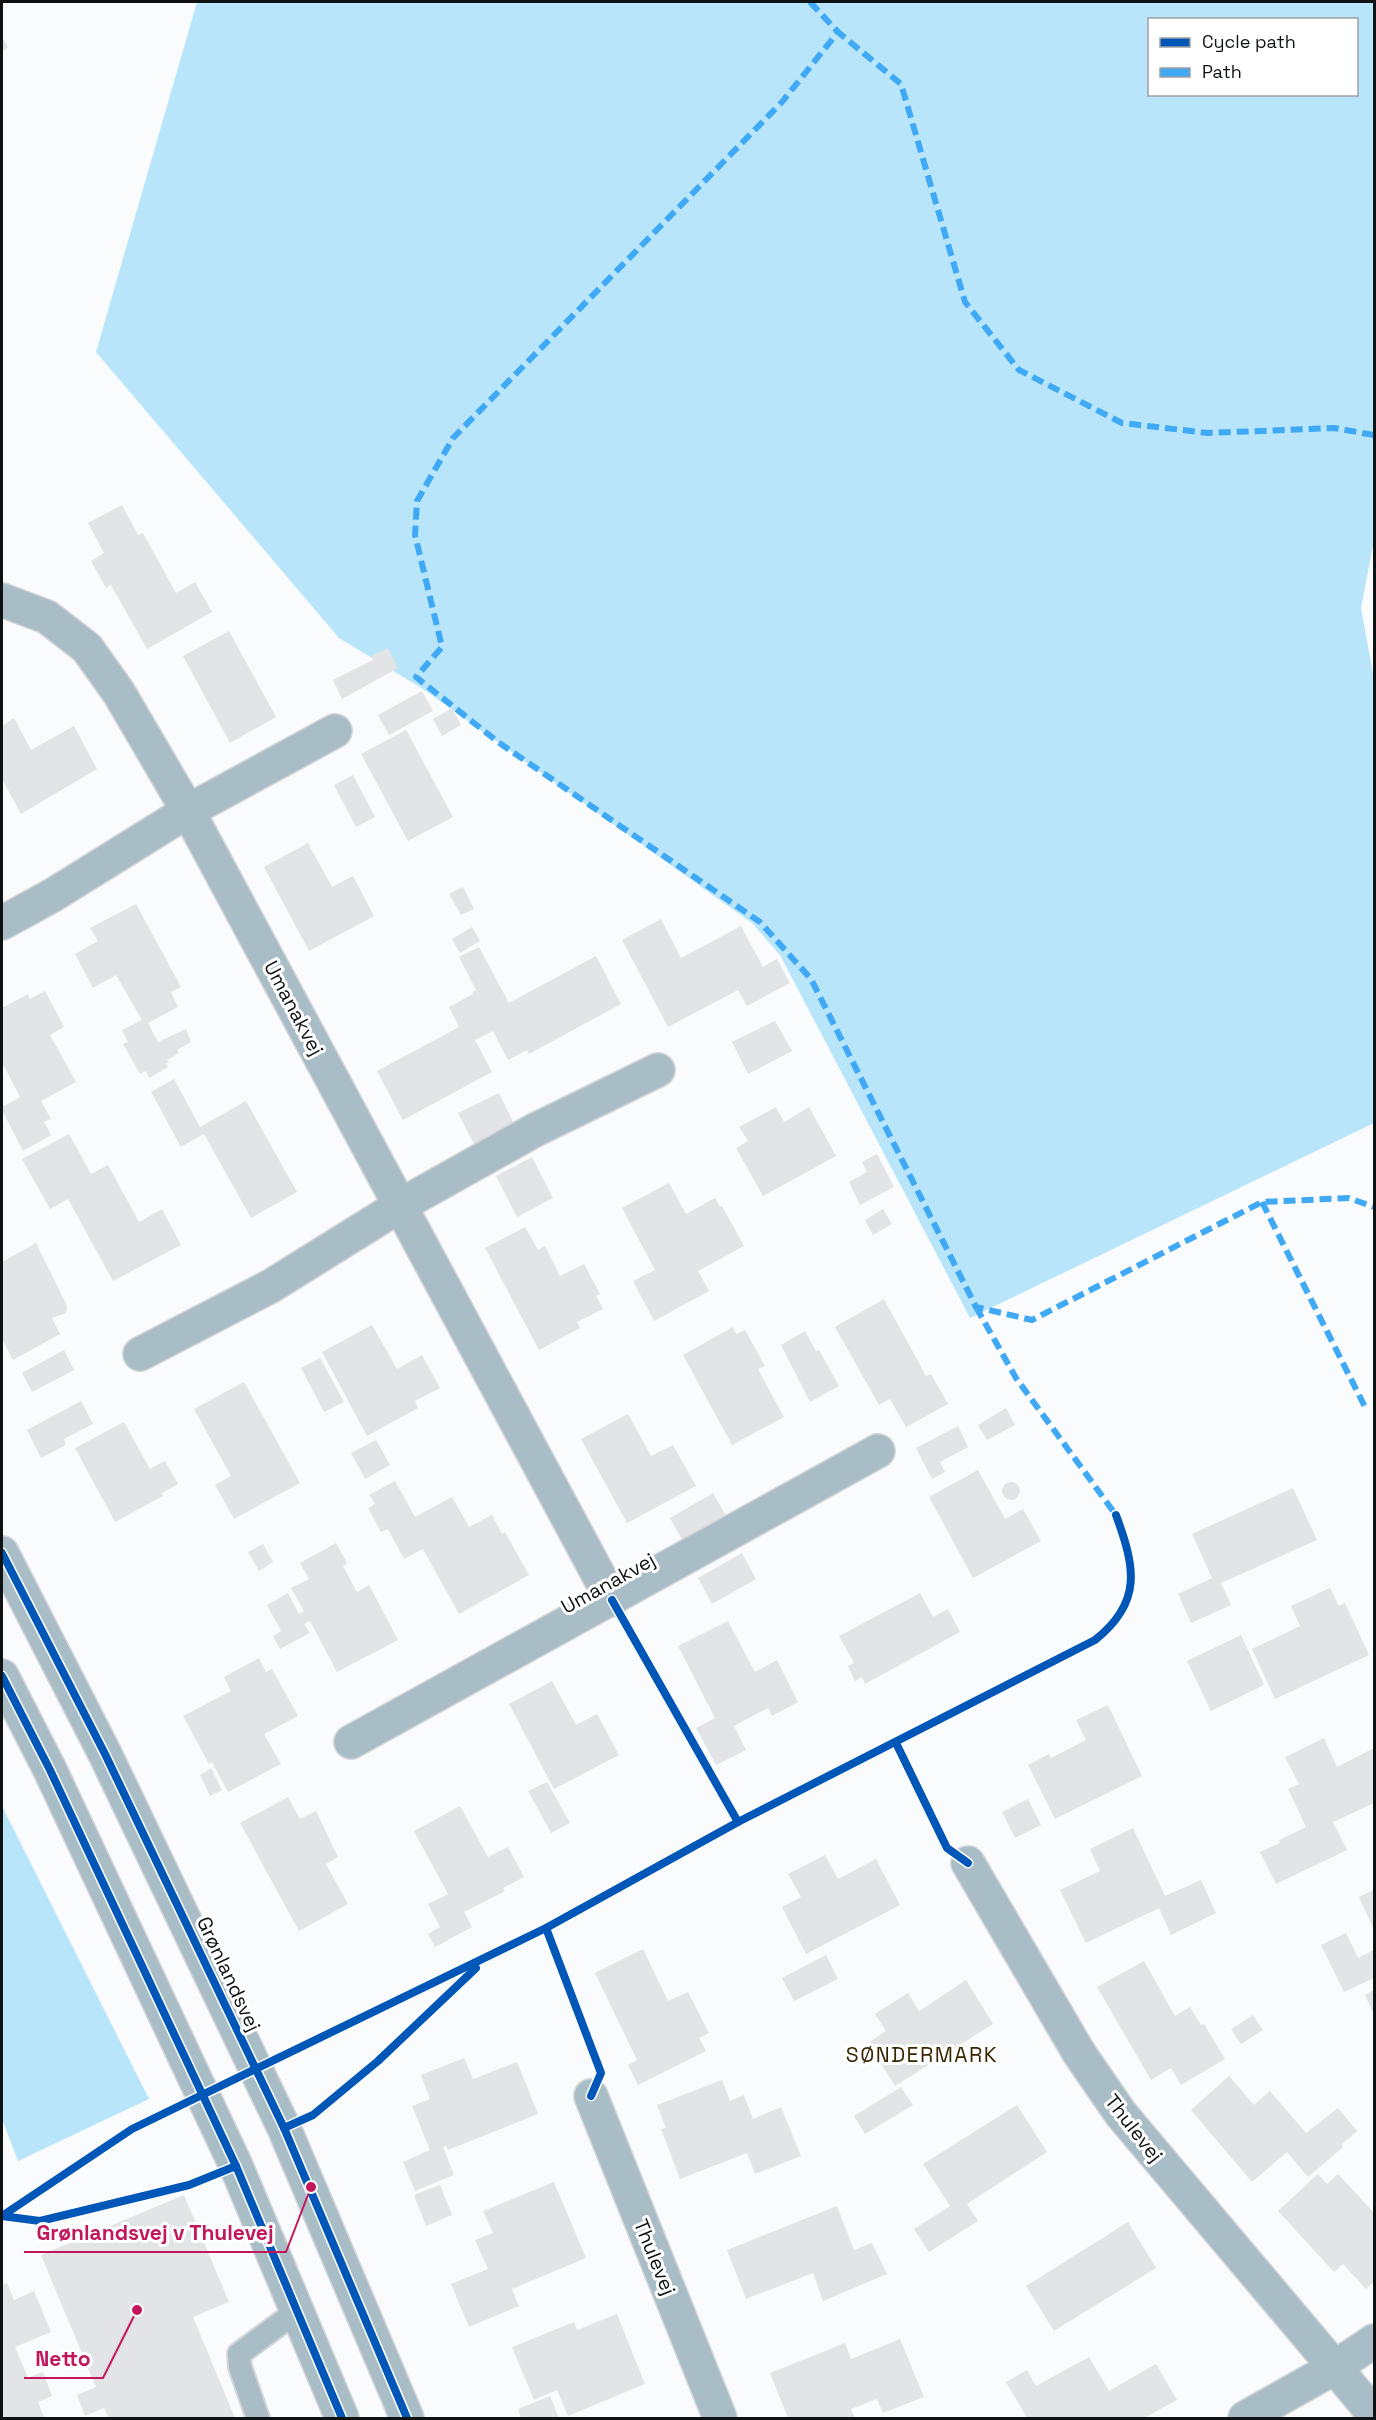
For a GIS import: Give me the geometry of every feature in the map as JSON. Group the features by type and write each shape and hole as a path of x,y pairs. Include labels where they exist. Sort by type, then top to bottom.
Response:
{"street":[{"name":"Umanakvej","path":"2,600 47,617 87,648 119,693 188,811 612,1600"},
{"path":"2,923 53,895 188,811 335,731"},
{"path":"140,1353 271,1286 400,1205 535,1130 658,1070"},
{"name":"Umanakvej","path":"351,1742 879,1451"},
{"name":"Grønlandsvej","path":"2,1553 110,1763 284,2128 407,2418"},
{"path":"2,1676 50,1770 236,2166 342,2418"},
{"name":"Thulevej","path":"968,1863 1079,2053 1120,2114 1374,2414"},
{"name":"Thulevej","path":"591,2096 720,2418"},
{"path":"1245,2418 1334,2368 1374,2341"}],"lane":[{"path":"258,2418 240,2367 239,2354 297,2311"}],"shaded area":[{"path":"197,2 1374,2 1374,540 1361,608 1374,679 1374,1123 970,1318 780,955 752,923 423,689 339,638 96,352"},
{"path":"2,1806 149,2099 18,2161 2,2119"}],"building":[{"path":"2,37 8,47 2,52"},
{"path":"122,505 138,535 143,533 176,593 195,582 212,612 147,649 111,585 106,588 91,561 104,553 88,523"},
{"path":"229,631 276,717 230,743 183,656"},
{"path":"388,648 398,668 342,699 333,680 373,660 371,656"},
{"path":"422,691 433,711 389,735 378,715"},
{"path":"452,708 461,725 442,736 433,719"},
{"path":"14,718 31,750 74,726 97,769 21,814 2,779 2,726"},
{"path":"406,730 453,817 408,841 361,754"},
{"path":"353,775 375,817 356,827 334,785"},
{"path":"308,843 332,887 353,876 374,916 309,951 264,867"},
{"path":"463,887 474,909 461,915 449,894"},
{"path":"136,904 181,987 171,992 178,1007 148,1023 158,1042 186,1029 191,1042 177,1050 179,1053 167,1060 168,1067 149,1078 146,1071 140,1074 123,1044 128,1042 122,1030 142,1020 116,975 93,988 75,954 98,941 90,928"},
{"path":"661,919 681,958 741,926 763,967 777,959 790,983 747,1006 738,990 668,1027 622,940"},
{"path":"472,927 480,941 460,953 452,939"},
{"path":"479,947 509,1003 596,956 621,1004 529,1054 527,1050 508,1060 493,1031 475,1040 492,1072 403,1120 377,1071 459,1027 449,1007 476,990 459,957"},
{"path":"45,991 64,1027 50,1035 76,1082 41,1101 51,1119 44,1122 51,1135 23,1151 2,1110 2,1107 20,1097 2,1062 2,1008 28,994 30,999"},
{"path":"775,1021 792,1051 748,1074 732,1042"},
{"path":"174,1079 200,1127 246,1101 297,1192 251,1218 204,1134 181,1147 151,1092"},
{"path":"499,1093 514,1124 474,1144 458,1113"},
{"path":"776,1107 784,1122 809,1107 836,1156 763,1196 736,1148 748,1141 739,1127"},
{"path":"69,1134 91,1174 108,1165 139,1222 162,1209 181,1245 113,1281 68,1199 50,1209 22,1159"},
{"path":"877,1154 894,1187 860,1205 849,1182 867,1172 862,1162"},
{"path":"532,1157 553,1198 517,1217 496,1176"},
{"path":"669,1183 686,1214 715,1198 720,1207 722,1206 744,1246 698,1271 709,1291 654,1321 633,1281 655,1270 622,1208"},
{"path":"883,1209 892,1224 873,1235 865,1220"},
{"path":"525,1227 538,1250 545,1246 560,1276 584,1264 600,1294 596,1296 603,1309 577,1322 580,1328 539,1350 485,1248"},
{"path":"36,1243 67,1306 66,1313 52,1318 60,1334 13,1360 2,1339 2,1262"},
{"path":"884,1299 926,1376 931,1374 948,1404 906,1427 890,1399 879,1405 835,1327"},
{"path":"372,1325 397,1369 422,1355 440,1388 415,1401 418,1408 367,1436 322,1352"},
{"path":"733,1327 736,1334 745,1330 765,1366 758,1369 784,1417 732,1445 683,1355"},
{"path":"805,1331 816,1351 819,1350 839,1386 810,1402 781,1345"},
{"path":"64,1350 74,1370 32,1392 22,1373"},
{"path":"320,1358 344,1402 324,1412 301,1368"},
{"path":"244,1382 300,1483 234,1519 215,1485 231,1476 194,1409"},
{"path":"81,1401 93,1424 64,1439 66,1445 41,1458 27,1430"},
{"path":"1006,1408 1015,1425 987,1440 978,1425"},
{"path":"628,1414 651,1456 673,1445 696,1486 627,1523 581,1439"},
{"path":"124,1422 150,1469 165,1461 178,1484 162,1493 163,1496 115,1522 75,1448"},
{"path":"958,1426 968,1447 940,1462 945,1472 932,1479 916,1448"},
{"path":"376,1440 390,1465 365,1479 351,1453"},
{"path":"978,1470 1005,1519 1023,1509 1041,1541 973,1578 929,1497"},
{"path":"395,1481 415,1517 452,1497 469,1527 492,1515 502,1534 505,1532 529,1575 459,1614 423,1549 404,1559 388,1529 381,1532 368,1508 375,1504 369,1495"},
{"path":"1011,1482 1017,1485 1020,1491 1017,1497 1011,1500 1005,1497 1002,1491 1005,1485"},
{"path":"1293,1488 1317,1540 1221,1583 1231,1605 1191,1623 1178,1594 1212,1578 1192,1534"},
{"path":"713,1493 726,1516 683,1541 670,1518"},
{"path":"336,1543 347,1563 343,1566 357,1592 369,1585 398,1640 337,1672 310,1621 304,1624 310,1633 280,1649 273,1636 281,1631 267,1605 288,1593 299,1614 304,1611 291,1588 309,1579 300,1563"},
{"path":"263,1544 273,1562 259,1571 248,1552"},
{"path":"742,1553 756,1579 712,1604 698,1578"},
{"path":"1330,1588 1339,1606 1345,1603 1369,1655 1275,1699 1252,1649 1300,1626 1291,1606"},
{"path":"920,1593 933,1617 948,1609 960,1632 865,1684 862,1677 855,1681 848,1666 854,1663 839,1636"},
{"path":"728,1621 755,1672 777,1660 798,1702 772,1716 768,1708 734,1726 746,1750 716,1765 696,1728 715,1718 678,1646"},
{"path":"1241,1635 1264,1685 1211,1711 1187,1661"},
{"path":"259,1658 266,1672 272,1669 298,1716 264,1734 281,1764 228,1792 212,1762 209,1764 183,1716 231,1691 224,1677"},
{"path":"552,1681 576,1725 597,1714 619,1755 554,1789 509,1704"},
{"path":"1108,1705 1142,1776 1055,1819 1028,1765 1049,1754 1051,1758 1086,1740 1076,1720"},
{"path":"1324,1738 1337,1767 1374,1748 1374,1803 1333,1822 1347,1850 1276,1884 1260,1852 1306,1827 1288,1789 1299,1784 1285,1757"},
{"path":"211,1768 222,1790 210,1796 200,1775"},
{"path":"547,1782 570,1823 551,1833 528,1791"},
{"path":"288,1797 300,1819 316,1811 338,1857 326,1864 348,1904 299,1931 240,1823"},
{"path":"1028,1799 1041,1825 1015,1838 1002,1812"},
{"path":"460,1806 488,1857 508,1847 524,1877 503,1888 505,1891 464,1912 472,1927 435,1947 428,1934 440,1927 428,1904 448,1894 414,1831"},
{"path":"1133,1828 1165,1896 1201,1880 1216,1913 1171,1935 1159,1908 1086,1943 1060,1890 1100,1871 1090,1849"},
{"path":"825,1855 838,1879 876,1859 900,1905 806,1954 782,1907 801,1897 788,1874"},
{"path":"1374,1890 1374,1930 1359,1897"},
{"path":"1346,1933 1358,1958 1374,1950 1374,1978 1344,1992 1321,1945"},
{"path":"643,1949 668,2001 688,1992 709,2033 699,2038 706,2051 638,2085 628,2065 637,2060 595,1973"},
{"path":"826,1955 838,1979 794,2001 782,1978"},
{"path":"1144,1961 1175,2016 1190,2007 1201,2025 1204,2024 1225,2059 1181,2085 1171,2068 1151,2080 1097,1987"},
{"path":"966,1980 993,2024 895,2086 868,2043 886,2031 875,2014 908,1993 919,2011"},
{"path":"1374,1990 1374,2015 1365,1995"},
{"path":"1253,2015 1263,2030 1241,2044 1231,2029"},
{"path":"464,2058 473,2079 517,2062 538,2114 448,2150 446,2146 443,2147 454,2175 415,2191 403,2162 430,2150 412,2106 430,2099 421,2075"},
{"path":"1229,2076 1254,2105 1270,2091 1306,2133 1338,2108 1357,2131 1341,2145 1343,2147 1308,2177 1287,2152 1252,2182 1191,2110"},
{"path":"722,2080 730,2101 744,2095 753,2119 781,2107 801,2156 755,2174 747,2153 680,2179 661,2129 666,2128 657,2105"},
{"path":"901,2087 913,2105 865,2134 854,2116"},
{"path":"1017,2105 1047,2152 967,2204 978,2221 929,2252 914,2229 950,2206 923,2164"},
{"path":"1318,2174 1327,2184 1338,2174 1374,2213 1374,2281 1366,2289 1343,2264 1334,2272 1278,2211"},
{"path":"554,2182 586,2258 512,2289 519,2306 469,2327 451,2284 488,2269 475,2240 493,2233 483,2211"},
{"path":"440,2185 452,2215 426,2226 414,2195"},
{"path":"184,2195 229,2302 193,2317 235,2418 109,2418 104,2408 85,2416 77,2395 96,2387 41,2255"},
{"path":"837,2206 854,2250 872,2243 887,2274 823,2301 813,2273 746,2299 727,2250"},
{"path":"1128,2222 1156,2268 1054,2331 1026,2286"},
{"path":"7,2283 14,2300 34,2291 51,2332 15,2347 28,2378 43,2372 52,2396 38,2402 44,2417 2,2418 2,2285"},
{"path":"617,2314 645,2384 568,2416 557,2390 534,2400 512,2347 574,2322 577,2330"},
{"path":"900,2339 924,2397 883,2413 877,2399 851,2409 855,2418 788,2418 770,2373 845,2343 851,2359"},
{"path":"1089,2357 1109,2391 1156,2364 1177,2400 1144,2418 1027,2418 1006,2382 1027,2370 1036,2386"},
{"path":"550,2396 559,2418 521,2418 518,2409"}],"marked path":[{"path":"810,2 838,32"},
{"path":"1374,435 1334,428 1208,433 1122,423 1019,370 965,302 901,84 838,32 782,102 453,438 417,501 415,535 442,647 416,677 498,742 760,922 811,979 976,1307 1032,1320 1262,1202 1349,1198 1374,1207"},
{"path":"1262,1202 1365,1407"},
{"path":"976,1307 1016,1378 1116,1515"}],"cycle path":[{"path":"2,2216 132,2129 546,1928 738,1822 1095,1640 1121,1612 1131,1583 1127,1551 1116,1515"},
{"path":"2,1553 105,1754 284,2128 407,2418"},
{"path":"612,1600 738,1822"},
{"path":"2,1676 50,1770 236,2166 342,2418"},
{"path":"896,1743 947,1848 968,1863"},
{"path":"546,1928 601,2073 591,2096"},
{"path":"284,2128 313,2115 378,2061 476,1968"},
{"path":"2,2216 40,2221 189,2185 236,2166"}],"place":[{"name":"Grønlandsvej v Thulevej","path":"311,2187"},
{"name":"Netto","path":"137,2310"}],"district":[{"name":"SØNDERMARK","path":"922,2055"}]}
